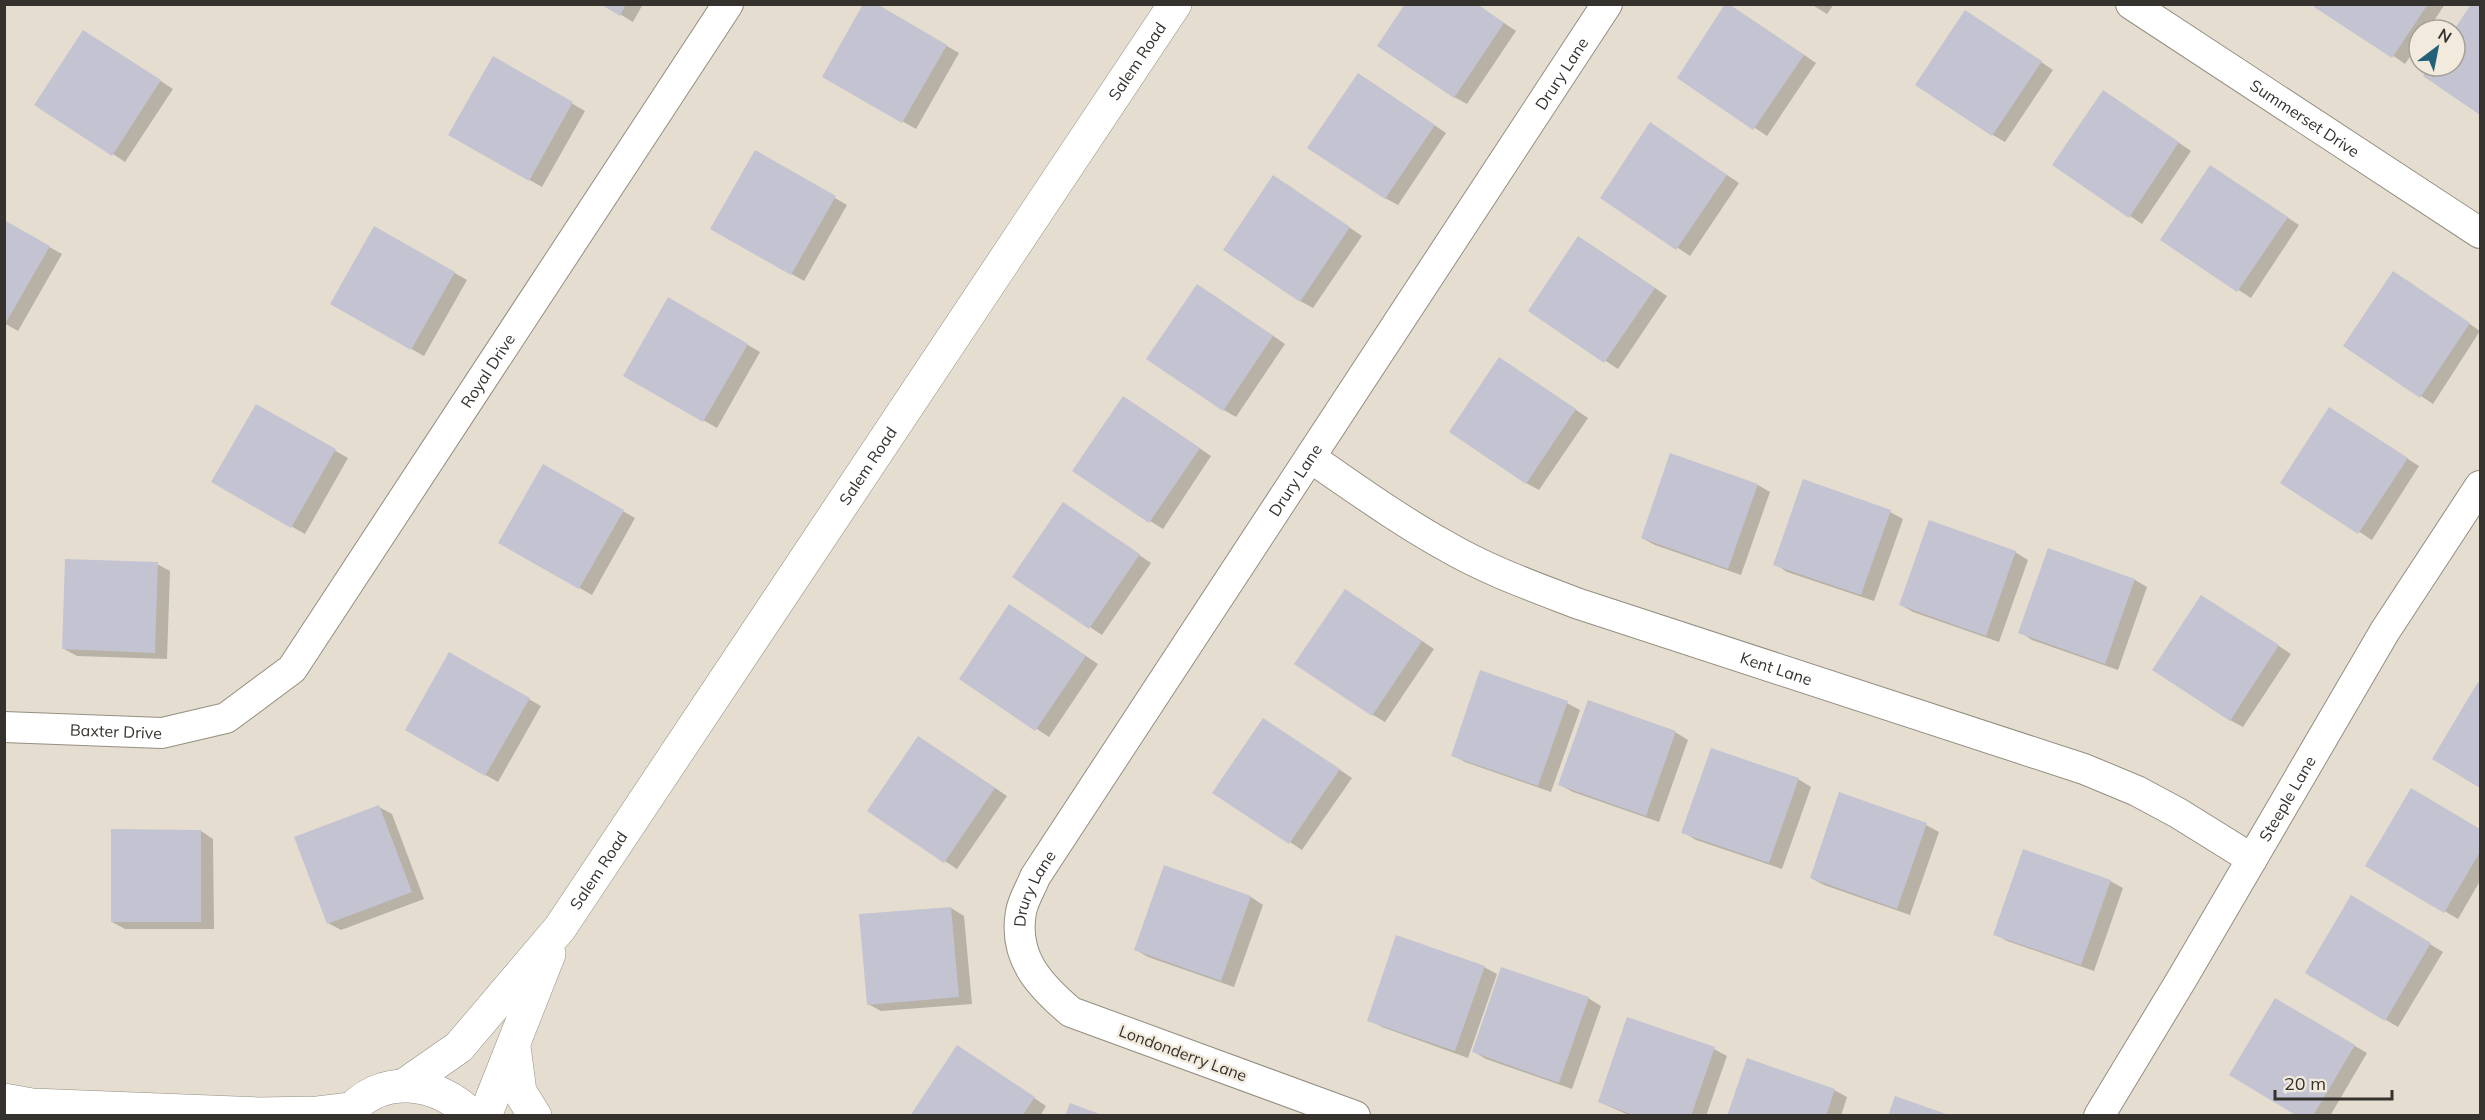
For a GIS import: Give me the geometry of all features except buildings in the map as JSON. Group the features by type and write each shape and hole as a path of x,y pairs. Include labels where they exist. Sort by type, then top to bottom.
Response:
{"main road":[{"name":"Salem Road","path":"406,1084 459,1047 560,928 1175,4"},
{"name":"Salem Road","path":"485,1116 560,928"},
{"path":"514,1047 520,1092 535,1116"},
{"path":"32,1107 259,1114 349,1112 369,1096 406,1084 437,1090 460,1103 472,1116"}],"street":[{"name":"Royal Drive","path":"226,718 292,669 728,4"},
{"name":"Drury Lane","path":"1027,965 1020,942 1021,911 1035,877 1607,4"},
{"name":"Summerset Drive","path":"2131,4 2481,233"},
{"name":"Kent Lane","path":"1311,458 1447,547 1509,578 1576,603 2084,769 2168,807 2252,859"},
{"name":"Steeple Lane","path":"2099,1116 2379,641 2481,486"},
{"name":"Baxter Drive","path":"4,727 162,733 226,718"},
{"name":"Londonderry Lane","path":"1027,965 1046,992 1071,1012 1355,1116"}]}
